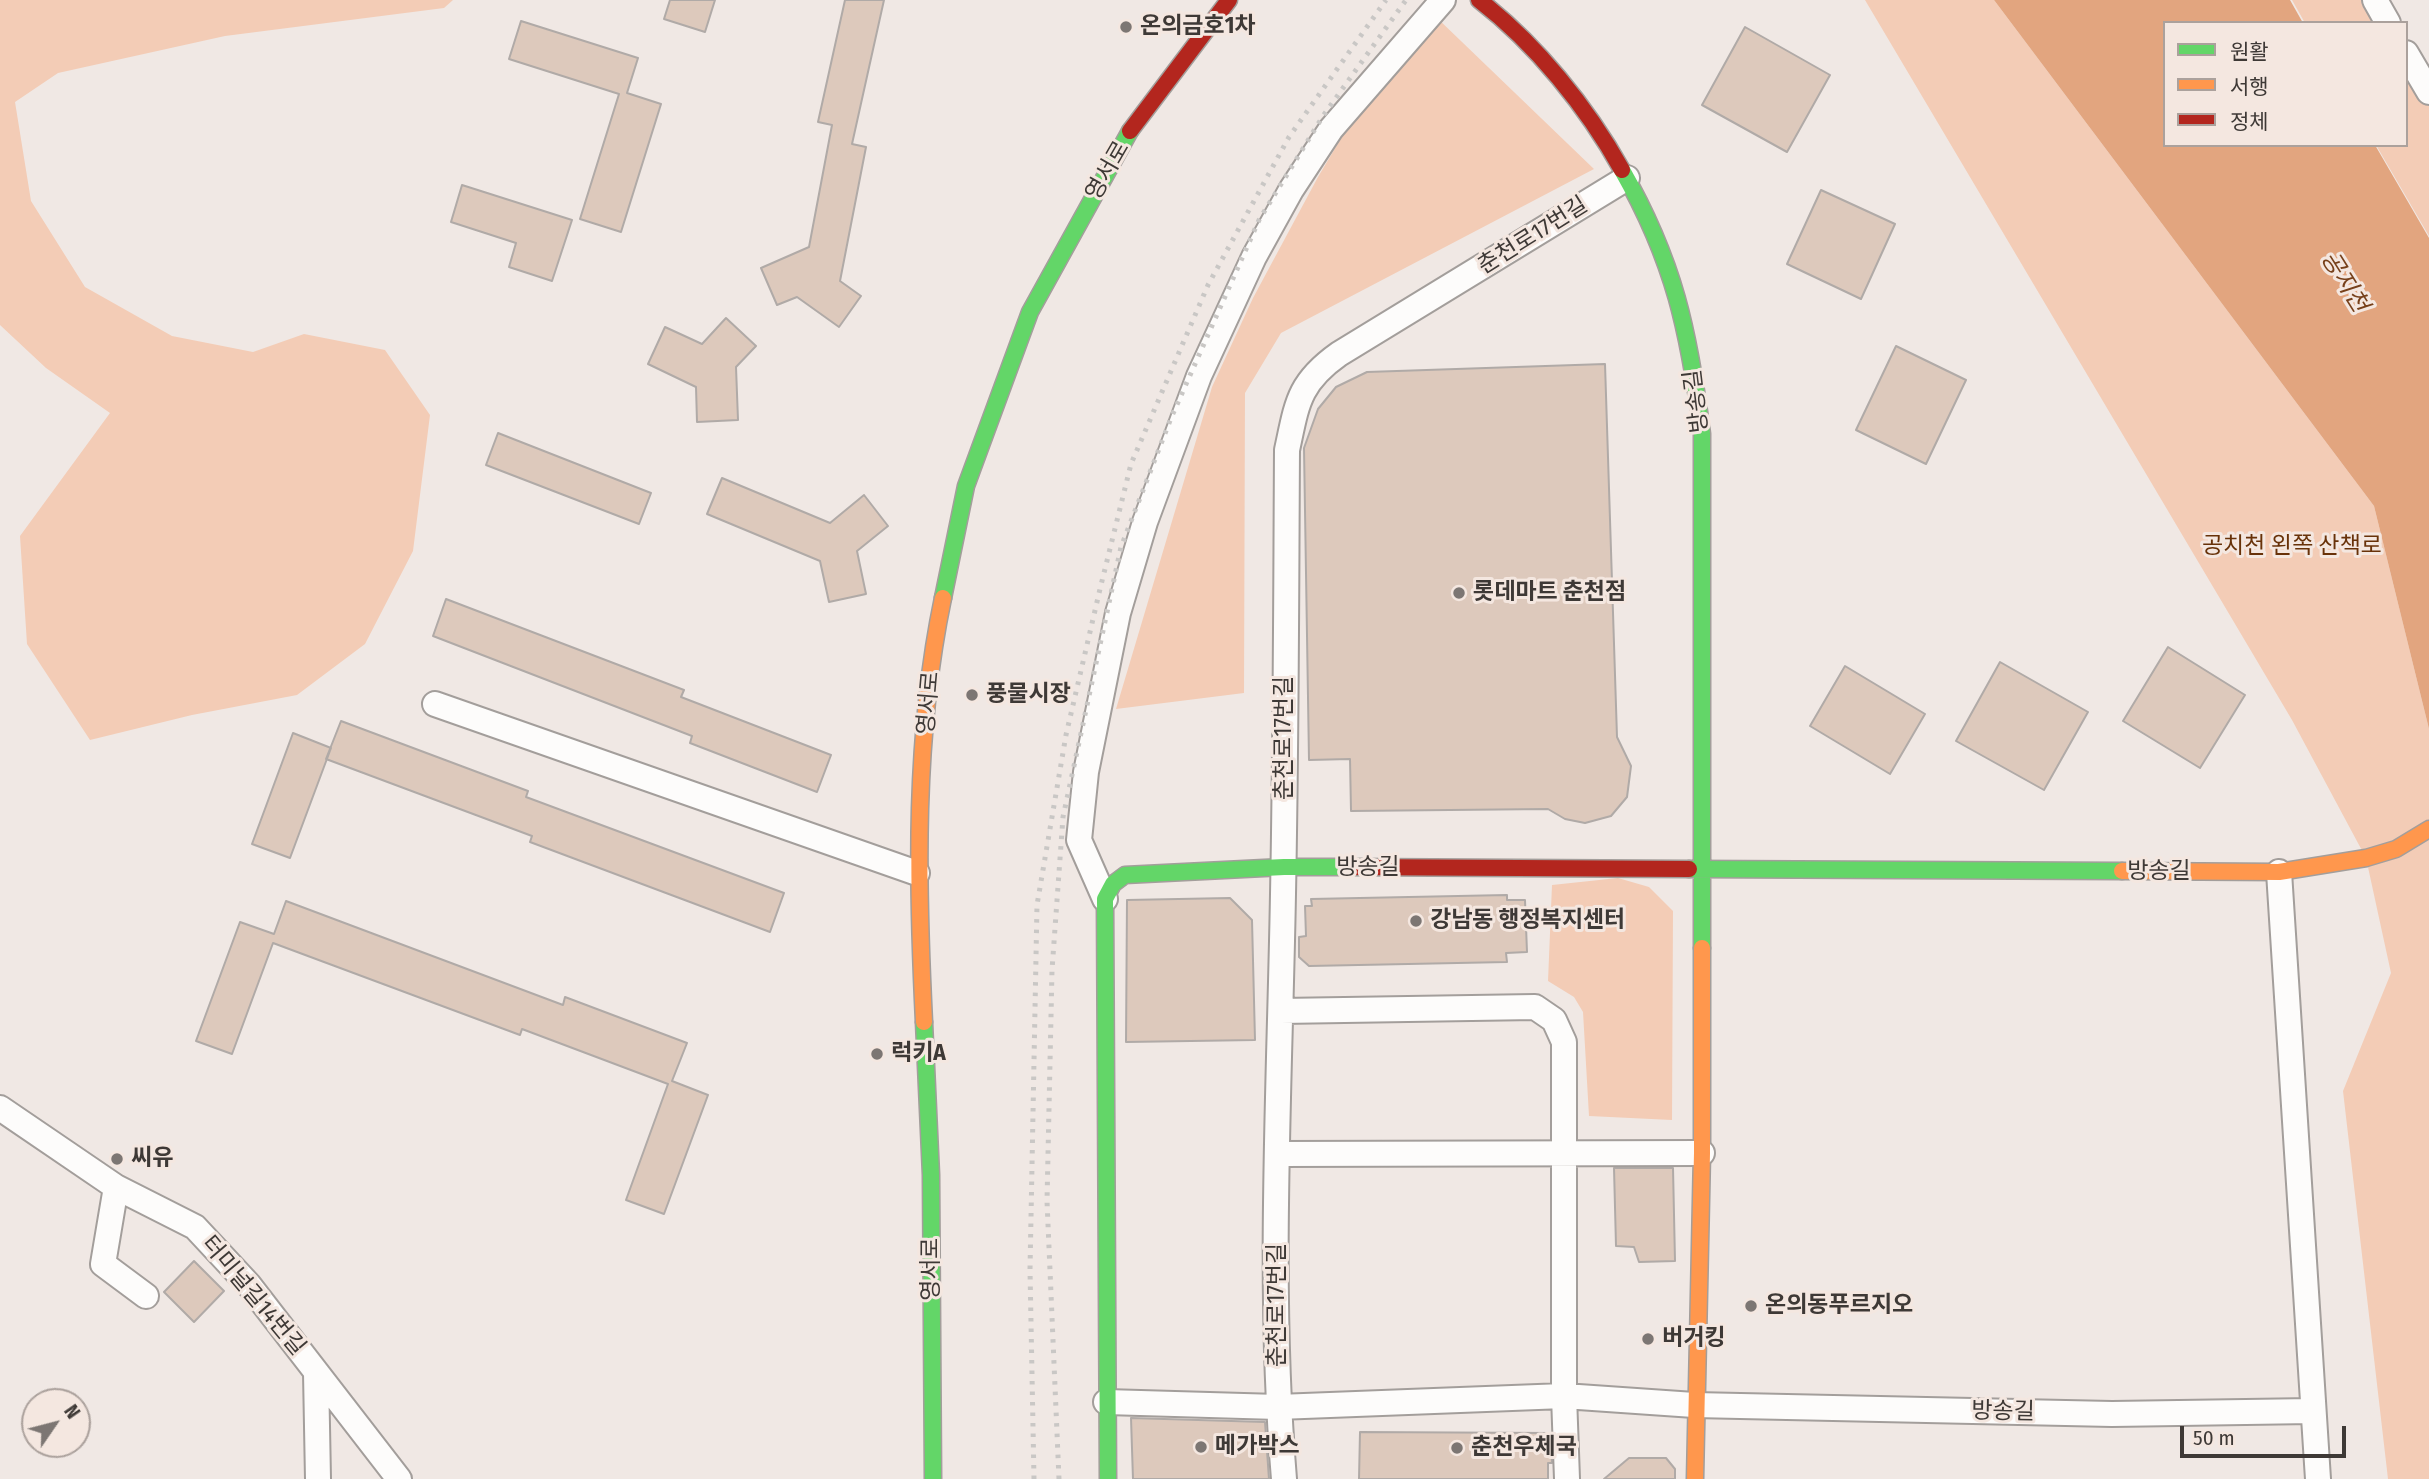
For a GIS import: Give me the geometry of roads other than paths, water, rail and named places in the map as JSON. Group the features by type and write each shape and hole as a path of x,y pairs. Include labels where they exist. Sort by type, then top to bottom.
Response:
{"street":[{"name":"영서로","path":"933,1479 931,1175 918,873 926,725 940,610 966,486 1006,371 1030,312 1136,121 1229,0"},
{"path":"1108,1479 1105,899 1079,839 1086,772 1118,613 1145,522 1199,376 1254,257 1291,190 1331,129 1443,0"},
{"name":"방송길","path":"1479,0 1499,14 1557,78 1596,127 1655,229 1670,271 1690,344 1702,434 1702,1153 1694,1405 1695,1479"},
{"path":"2375,0 2387,21"},
{"path":"2408,56 2429,92"},
{"name":"춘천로17번길","path":"1284,1479 1278,1407 1278,1154 1284,867 1287,450 1299,395 1312,376 1339,354 1627,178"},
{"path":"435,704 918,873"},
{"name":"방송길","path":"1284,867 2279,872 2367,858 2396,849 2429,829"},
{"path":"1105,899 1113,884 1125,874 1284,867"},
{"path":"2279,872 2318,1479"},
{"path":"1281,1012 1535,1007 1555,1020 1563,1042 1564,1396 1567,1479"},
{"name":"터미널길14번길","path":"0,1108 116,1186 195,1227 249,1285 399,1479"},
{"path":"1278,1154 1702,1153"},
{"path":"116,1186 103,1264 146,1296"},
{"path":"316,1373 318,1479"},
{"name":"방송길","path":"1106,1402 1278,1407 1564,1396 1694,1405 2112,1414 2312,1411"}],"water":[{"name":"공지천","path":"1994,0 2290,0 2302,21 2163,21 2163,147 2376,147 2429,238 2429,729 2374,506"}],"railway":[{"path":"1034,1479 1030,1270 1037,905 1066,735 1100,589 1131,464 1208,285 1289,137 1386,0"},
{"path":"1059,1479 1047,1201 1052,970 1063,817 1121,547 1171,418 1259,220 1323,116 1406,0"}],"place":[{"name":"온의금호1차","path":"1126,27"},
{"name":"롯데마트 춘천점","path":"1459,593"},
{"name":"풍물시장","path":"972,695"},
{"name":"강남동 행정복지센터","path":"1416,921"},
{"name":"럭키A","path":"877,1054"},
{"name":"씨유","path":"117,1159"},
{"name":"온의동푸르지오","path":"1751,1306"},
{"name":"버거킹","path":"1648,1339"},
{"name":"메가박스","path":"1201,1447"},
{"name":"춘천우체국","path":"1457,1448"}],"park label":[{"name":"공치천 왼쪽 산책로","path":"2292,547"}]}
